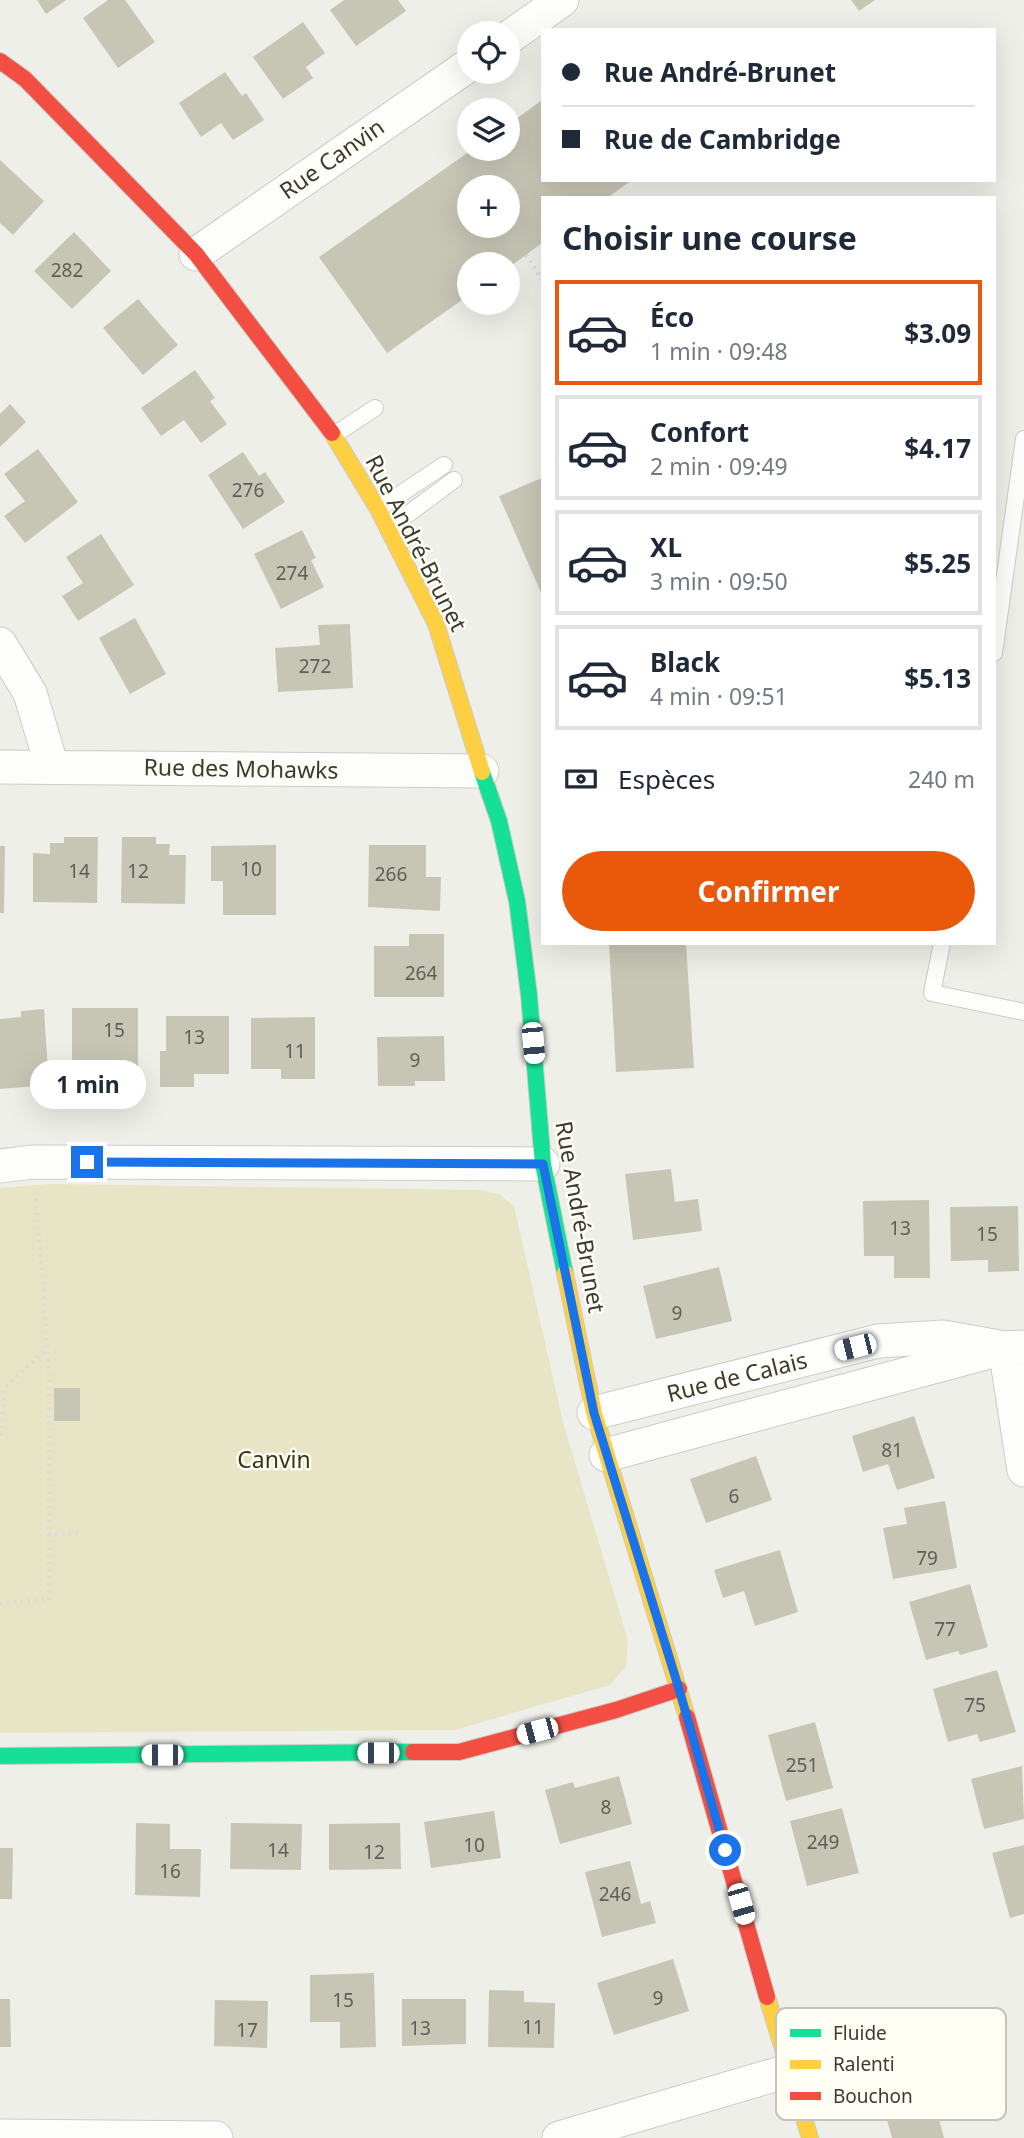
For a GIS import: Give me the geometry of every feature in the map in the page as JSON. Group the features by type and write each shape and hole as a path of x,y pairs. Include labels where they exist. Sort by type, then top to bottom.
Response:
{"street":[{"path":"520,30 562,0"},
{"name":"Rue André-Brunet","path":"0,61 25,79 196,254 334,435 378,509 436,624 499,821 517,901 529,995 543,1164 594,1413 679,1689 776,2029"},
{"name":"Rue Canvin","path":"196,254 457,73"},
{"path":"0,644 30,693 52,767"},
{"name":"Rue des Mohawks","path":"0,767 482,771"},
{"path":"0,1166 33,1162 543,1164"},
{"name":"Rue de Calais","path":"594,1413 878,1341 943,1337 1015,1347"},
{"path":"1015,1347 1024,1470"},
{"name":"Rue de Calais","path":"606,1455 1015,1347"},
{"path":"0,1756 459,1752 615,1710 679,1689"},
{"path":"559,2138 776,2075"},
{"name":"Rue André-Brunet","path":"804,2120 810,2138"},
{"path":"0,2136 216,2138"}],"lane":[{"path":"334,435 375,408"},
{"path":"996,626 1024,439"},
{"path":"378,509 444,465"},
{"path":"388,529 454,480"},
{"path":"942,945 932,993 1024,1012"}],"path":[{"path":"526,255 541,278"},
{"path":"0,1603 49,1599 49,1372 33,1162"},
{"path":"0,1436 6,1387 47,1349"},
{"path":"48,1534 83,1533"}],"green space":[{"name":"Canvin","path":"49,1184 481,1190 499,1194 514,1206 563,1422 628,1641 626,1666 610,1685 455,1730 0,1733 0,1188"}],"building":[{"path":"37,0 66,0 46,14"},
{"path":"108,0 125,0 155,42 118,68 83,18"},
{"path":"344,0 398,0 406,11 356,46 330,10"},
{"path":"851,0 875,0 859,11"},
{"path":"303,22 325,53 306,67 313,78 283,99 253,57"},
{"path":"225,72 242,96 246,93 264,120 233,140 221,123 201,137 179,103"},
{"path":"541,101 541,182 629,182 610,196 541,196 541,244 520,259 520,252 457,252 457,303 387,353 319,257 457,160 520,161 520,116"},
{"path":"0,160 44,201 13,235 0,223"},
{"path":"74,232 111,271 72,309 34,271"},
{"path":"138,299 178,345 143,375 103,328"},
{"path":"195,370 215,398 210,401 227,424 201,443 184,420 161,436 141,408"},
{"path":"10,404 26,422 0,447 0,414"},
{"path":"38,449 78,502 25,543 4,516 25,501 4,474"},
{"path":"243,452 259,476 265,472 285,502 243,529 208,475"},
{"path":"541,478 541,593 499,496"},
{"path":"302,530 316,558 311,560 324,587 281,609 254,554"},
{"path":"101,534 134,585 78,621 62,596 83,583 66,557"},
{"path":"135,618 166,674 130,694 99,638"},
{"path":"350,624 353,688 278,692 275,648 320,645 318,625"},
{"path":"64,837 98,837 97,903 33,902 33,853 50,854 50,843 64,843"},
{"path":"122,837 156,837 156,844 170,844 169,855 186,855 185,904 121,903"},
{"path":"276,845 276,915 223,915 223,881 211,881 211,846"},
{"path":"369,845 426,845 426,877 441,877 440,911 368,907"},
{"path":"0,846 5,846 4,913 0,913"},
{"path":"409,934 444,934 444,997 374,997 374,946 409,946"},
{"path":"609,945 686,945 694,1068 616,1072"},
{"path":"72,1008 138,1008 138,1085 104,1085 104,1067 72,1067"},
{"path":"44,1009 49,1085 0,1089 0,1019 21,1017 21,1011"},
{"path":"166,1016 229,1016 229,1074 194,1074 194,1087 160,1087 160,1051 166,1051"},
{"path":"315,1017 315,1079 281,1079 281,1069 251,1069 251,1018"},
{"path":"444,1036 445,1081 415,1081 415,1086 378,1086 377,1037"},
{"path":"671,1169 675,1202 698,1199 702,1231 633,1240 625,1174"},
{"path":"929,1200 930,1278 894,1278 894,1256 864,1256 863,1201"},
{"path":"1018,1206 1019,1271 988,1272 988,1260 951,1261 950,1207"},
{"path":"719,1267 732,1321 656,1339 643,1286"},
{"path":"54,1388 80,1388 80,1421 54,1421"},
{"path":"914,1416 935,1478 897,1490 888,1464 863,1472 852,1436"},
{"path":"756,1456 772,1500 706,1523 690,1479"},
{"path":"945,1501 957,1568 893,1579 883,1528 907,1524 904,1508"},
{"path":"780,1550 798,1612 755,1626 744,1591 723,1598 714,1570"},
{"path":"970,1584 988,1647 960,1655 958,1651 926,1660 909,1602"},
{"path":"997,1670 1016,1732 980,1742 977,1734 948,1742 933,1689"},
{"path":"815,1722 833,1788 786,1801 768,1735"},
{"path":"1022,1766 1024,1819 984,1829 971,1779"},
{"path":"619,1776 632,1824 560,1844 545,1790 573,1782 575,1788"},
{"path":"842,1808 859,1873 807,1886 790,1821"},
{"path":"494,1811 501,1858 431,1868 424,1822"},
{"path":"136,1823 170,1824 170,1849 201,1849 200,1897 135,1895"},
{"path":"231,1823 302,1824 301,1870 230,1869"},
{"path":"400,1823 401,1869 329,1870 329,1824"},
{"path":"1024,1845 1024,1914 1010,1918 992,1853"},
{"path":"0,1848 13,1848 12,1899 0,1899"},
{"path":"630,1861 641,1904 650,1901 656,1923 602,1937 585,1872"},
{"path":"673,1959 689,2011 614,2035 597,1983"},
{"path":"374,1973 376,2047 340,2048 340,2022 310,2022 310,1975"},
{"path":"489,1990 524,1991 524,2002 555,2003 554,2048 488,2047"},
{"path":"0,1999 10,1999 11,2047 0,2047"},
{"path":"402,1999 466,1999 466,2044 402,2046"},
{"path":"215,2000 268,2001 267,2048 214,2046"},
{"path":"887,2120 939,2120 944,2138 892,2138"}],"traffic: fast":[{"path":"482,772 499,821 517,901 529,995 543,1164 565,1273"},
{"path":"0,1756 413,1752"}],"traffic: slow":[{"path":"332,433 378,509 436,624 482,772"},
{"path":"565,1273 594,1413 687,1717"},
{"path":"767,1997 776,2027"},
{"path":"805,2120 810,2138"}],"traffic: jam":[{"path":"0,61 25,79 196,254 332,433"},
{"path":"413,1752 459,1752 616,1710 679,1689"},
{"path":"687,1717 767,1997"}],"route":[{"path":"87,1162 543,1164 594,1413 679,1689 725,1850"}]}
